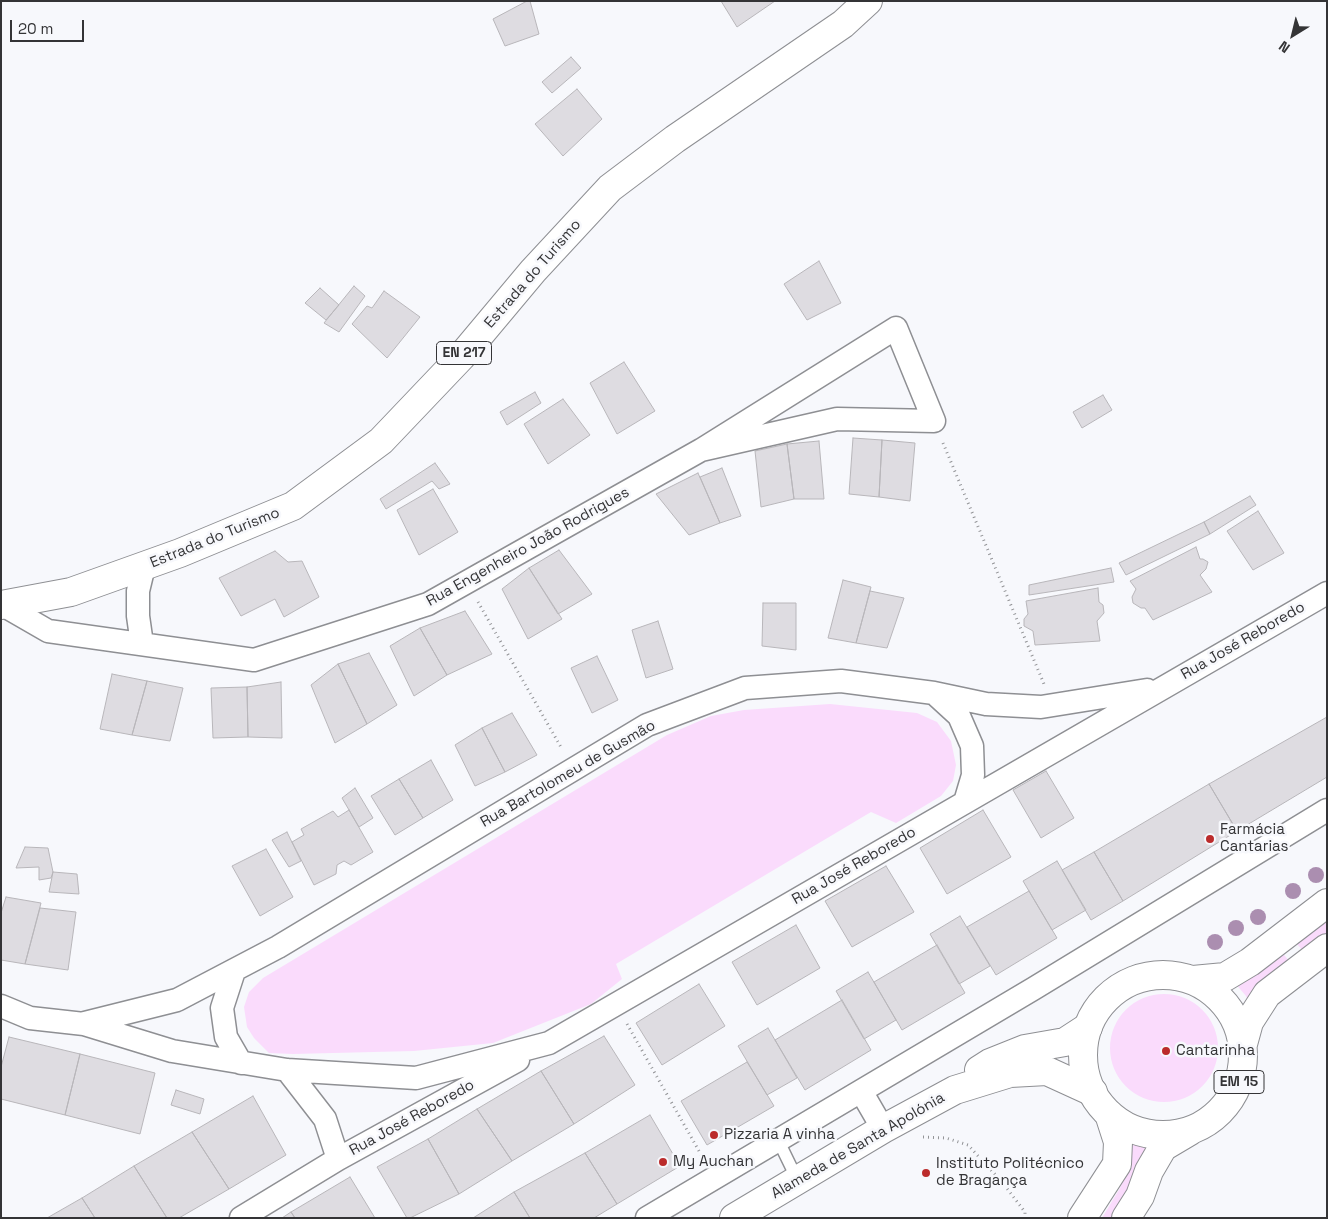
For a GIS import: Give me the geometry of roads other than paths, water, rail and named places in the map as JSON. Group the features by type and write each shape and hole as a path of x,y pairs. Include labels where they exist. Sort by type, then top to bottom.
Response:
{"main road":[{"name":"Estrada do Turismo","path":"2,605 71,592 144,566 292,506 381,441 461,357 533,272 610,188 675,139 843,24 868,1"},
{"name":"EM 15","path":"1193,980 1225,977 1250,962 1327,903"},
{"name":"EM 15","path":"1243,1044 1249,1022 1267,994 1327,948"},
{"name":"EM 15","path":"1082,1218 1117,1164 1118,1142 1109,1114 1093,1092 1084,1071 1083,1049 1088,1027 1098,1008 1112,992 1130,981 1150,975 1172,975 1193,980 1211,990 1227,1005 1238,1023 1243,1044 1243,1064 1238,1084 1228,1102 1214,1117 1164,1147 1149,1171 1140,1196 1126,1218"},
{"path":"955,1090 965,1079 990,1063 1025,1049 1064,1042 1088,1027"},
{"path":"955,1090 1010,1073 1047,1071 1093,1092"},
{"name":"Alameda de Santa Apolónia","path":"734,1218 883,1129 955,1090"},
{"name":"EM 15","path":"1109,1114 1128,1127 1150,1134 1174,1134 1196,1128"}],"street":[{"name":"Rua Engenheiro João Rodrigues","path":"2,605 48,631 254,660 428,604 701,450 896,328 934,421 837,419 701,450"},
{"path":"142,644 138,616 138,591 144,566"},
{"name":"Rua José Reboredo","path":"287,1070 325,1119 338,1159 549,1043 1327,593"},
{"name":"Rua Bartolomeu de Gusmão","path":"84,1024 177,1000 278,947 648,725 745,688 840,681 934,693 986,704 1041,707 1052,705"},
{"name":"Rua José Reboredo","path":"1052,705 1160,688"},
{"path":"934,693 959,716 972,746 973,775 965,802"},
{"path":"648,1218 1033,989 1327,810"},
{"path":"234,970 222,1008 226,1037 241,1063"},
{"name":"Rua Bartolomeu de Gusmão","path":"1,1006 30,1018 84,1024 172,1051 287,1070"},
{"name":"Rua José Reboredo","path":"287,1070 416,1078 549,1043"},
{"path":"860,1091 883,1129"},
{"path":"241,1218 338,1159"}],"lane":[{"path":"778,1140 798,1180"}],"place":[{"name":"Farmácia Cantarias","path":"1210,839"},
{"name":"Cantarinha","path":"1166,1051"},
{"name":"Pizzaria A vinha","path":"714,1135"},
{"name":"My Auchan","path":"663,1162"},
{"name":"Instituto Politécnico de Bragança","path":"926,1173"}]}
